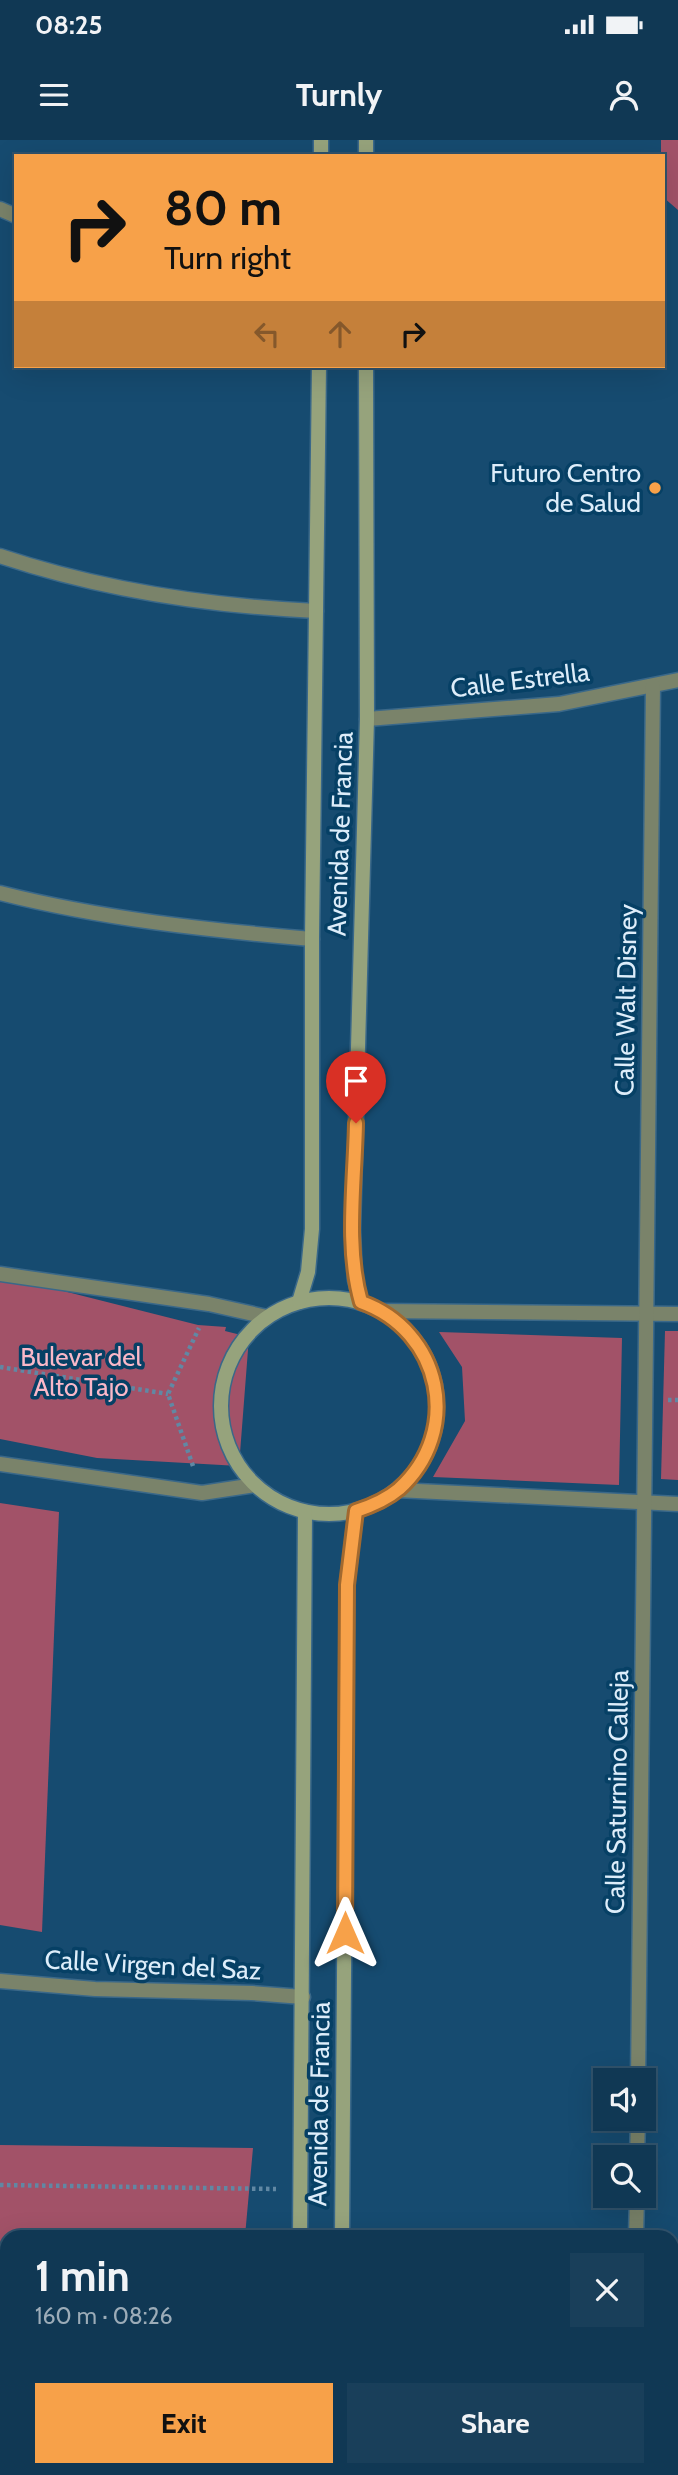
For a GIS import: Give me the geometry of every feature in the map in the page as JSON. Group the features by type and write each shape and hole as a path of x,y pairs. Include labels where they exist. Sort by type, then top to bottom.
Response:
{"main road":[{"name":"Avenida de Francia","path":"299,1302 308,1272 312,1229 312,939 319,368"},
{"name":"Avenida de Francia","path":"361,1302 355,1280 353,1230 367,719 366,368"},
{"path":"341,1298 361,1302 382,1311 401,1325 417,1342 435,1385 438,1408 434,1431 426,1453 414,1473 397,1490 378,1503 356,1511 331,1515 305,1512 278,1502 254,1485 239,1466 226,1439 220,1412 223,1384 232,1358 267,1317 299,1302 341,1298"},
{"name":"Avenida de Francia","path":"342,2230 347,1585 356,1511"},
{"name":"Avenida de Francia","path":"300,2230 305,1512"}],"street":[{"path":"0,556 136,591 242,607 316,611"},
{"name":"Calle Estrella","path":"367,719 559,704 678,680"},
{"name":"Calle Walt Disney","path":"645,1504 653,686"},
{"path":"0,893 155,924 312,939"},
{"path":"0,1274 209,1304 267,1317"},
{"path":"382,1311 678,1314"},
{"path":"0,1464 202,1493 254,1485"},
{"path":"397,1490 678,1504"},
{"name":"Calle Saturnino Calleja","path":"638,2068 645,1504"},
{"name":"Calle Virgen del Saz","path":"0,1981 96,1989 303,1997"},
{"path":"636,2230 637,2208"}],"path":[{"path":"202,1493 169,1394 209,1304"},
{"path":"0,1367 169,1394"},
{"path":"0,2185 301,2190"}],"green space":[{"path":"661,140 678,140 678,210 665,199 665,154 661,154"},
{"name":"Bulevar del Alto Tajo","path":"0,1275 198,1325 226,1327 225,1331 249,1337 239,1466 97,1458 0,1439"},
{"path":"665,1331 678,1331 678,1480 661,1479"},
{"path":"439,1332 622,1338 619,1485 433,1477 465,1421 462,1367"},
{"path":"0,1503 59,1512 42,1932 0,1925"},
{"path":"0,2145 253,2148 246,2230 0,2230"}],"place":[{"name":"Futuro Centro de Salud","path":"655,488"}],"route":[{"path":"345,1933 347,1585 356,1511 378,1503 397,1490 414,1473 426,1453 438,1408 435,1385 417,1342 401,1325 382,1311 361,1302 355,1280 353,1230 356,1123"}]}
